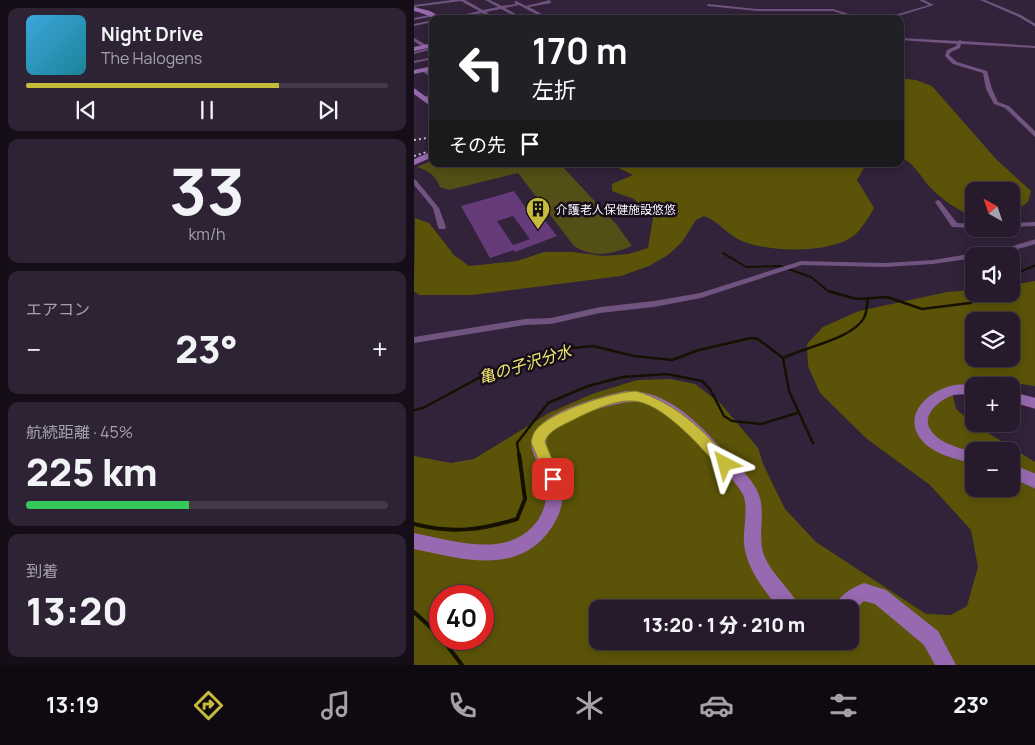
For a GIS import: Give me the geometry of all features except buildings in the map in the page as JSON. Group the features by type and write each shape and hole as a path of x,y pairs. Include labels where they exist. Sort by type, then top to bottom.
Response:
{"street":[{"path":"414,9 441,2 462,0 490,15"},
{"path":"487,0 515,15"},
{"path":"512,0 541,15"},
{"path":"538,0 546,2"},
{"path":"898,15 932,5 921,0"},
{"path":"982,0 1020,16 1035,26"},
{"path":"441,2 447,6"},
{"path":"526,7 546,2"},
{"path":"458,12 463,15 520,4"},
{"path":"708,5 757,10 833,10 851,15"},
{"path":"414,9 434,15"},
{"path":"414,19 429,16"},
{"path":"414,25 429,23"},
{"path":"414,39 422,45 429,46"},
{"path":"904,39 1035,47"},
{"path":"960,41 958,47 946,53 955,63 985,72 989,89 996,102 1005,105 1035,136"},
{"path":"414,50 422,45"},
{"path":"414,50 429,47"},
{"path":"414,62 429,59"},
{"path":"414,72 429,69"},
{"path":"424,70 429,74"},
{"path":"414,90 429,103"},
{"path":"423,98 429,96"},
{"path":"414,162 429,156"},
{"path":"414,181 436,208 442,227"},
{"path":"938,202 955,225 965,226"},
{"path":"1020,225 1035,224"},
{"path":"414,340 517,324 551,321 600,310 654,304 702,295 801,263 885,265 933,262 1007,250 1035,241"},
{"path":"965,389 954,390 941,395 927,405 920,419 924,433 933,442 965,454"},
{"path":"414,540 476,553 496,553 515,549 529,540 545,525 553,508 555,492 553,479 538,442 540,434 548,427 582,409 606,400 636,396 665,408 687,424 706,441 748,488 753,504 753,546 763,568 786,600"},
{"path":"1020,399 1035,404"},
{"path":"1020,475 1035,482"},
{"path":"850,600 854,596 864,592 880,596 930,638 946,665"}],"shaded area":[{"path":"904,78 916,80 932,86 996,159 1031,191 1028,202 1020,208 1020,182 965,182 965,213 938,195 913,166 904,159"},
{"path":"429,162 429,167 563,167 617,225 632,246 610,253 596,254 574,246 518,173 449,190 440,187 431,174 417,167"},
{"path":"616,167 864,167 857,180 874,208 855,234 847,240 823,247 795,250 753,245 742,241 704,216 696,220 682,242 668,255 649,266 621,276 472,295 419,295 414,291 415,218 429,223 454,255 469,266 517,261 544,252 572,252 603,256 629,254 648,248 653,218 634,199 612,191 612,184 633,175"},
{"path":"1035,281 1035,386 1020,384 1020,377 965,377 965,384 951,387 956,409 965,416 965,432 987,432 1003,442 965,442 965,497 1020,497 1020,453 1035,462 1035,665 414,665 414,456 451,463 474,459 549,413 592,394 637,380 670,379 695,384 721,404 758,448 763,464 785,509 816,542 926,614 951,615 967,606 978,567 971,530 930,485 867,439 820,393 808,366 807,344 823,327 859,311 947,292 965,291 965,302 1020,302 1020,284"}],"waterway":[{"path":"723,253 746,267 780,266 811,277 828,291 836,293"},
{"path":"1020,272 1036,265"},
{"path":"831,292 857,299 868,298"},
{"path":"868,298 887,297 922,309 972,302"},
{"path":"783,358 849,332 864,318 868,298"},
{"name":"亀の子沢分水","path":"414,410 423,408 488,373 562,349 593,346 634,356 672,360 699,350 751,338 758,339 783,358"},
{"path":"783,358 789,391 813,443"},
{"path":"519,455 517,443 548,403 588,386 623,377 667,374 702,381 710,389 724,416 732,421 761,424 797,413"},
{"path":"414,524 453,530 491,526 517,519 525,499 519,454"},
{"path":"414,612 429,626"},
{"path":"450,650 462,665"}],"railway":[{"path":"414,140 429,138"},
{"path":"414,156 429,151"}],"place":[{"name":"介護老人保健施設悠悠","path":"538,230"}],"route":[{"path":"553,479 538,442 540,434 548,427 582,409 606,400 622,397 636,396 665,408 696,431 725,464"}]}
